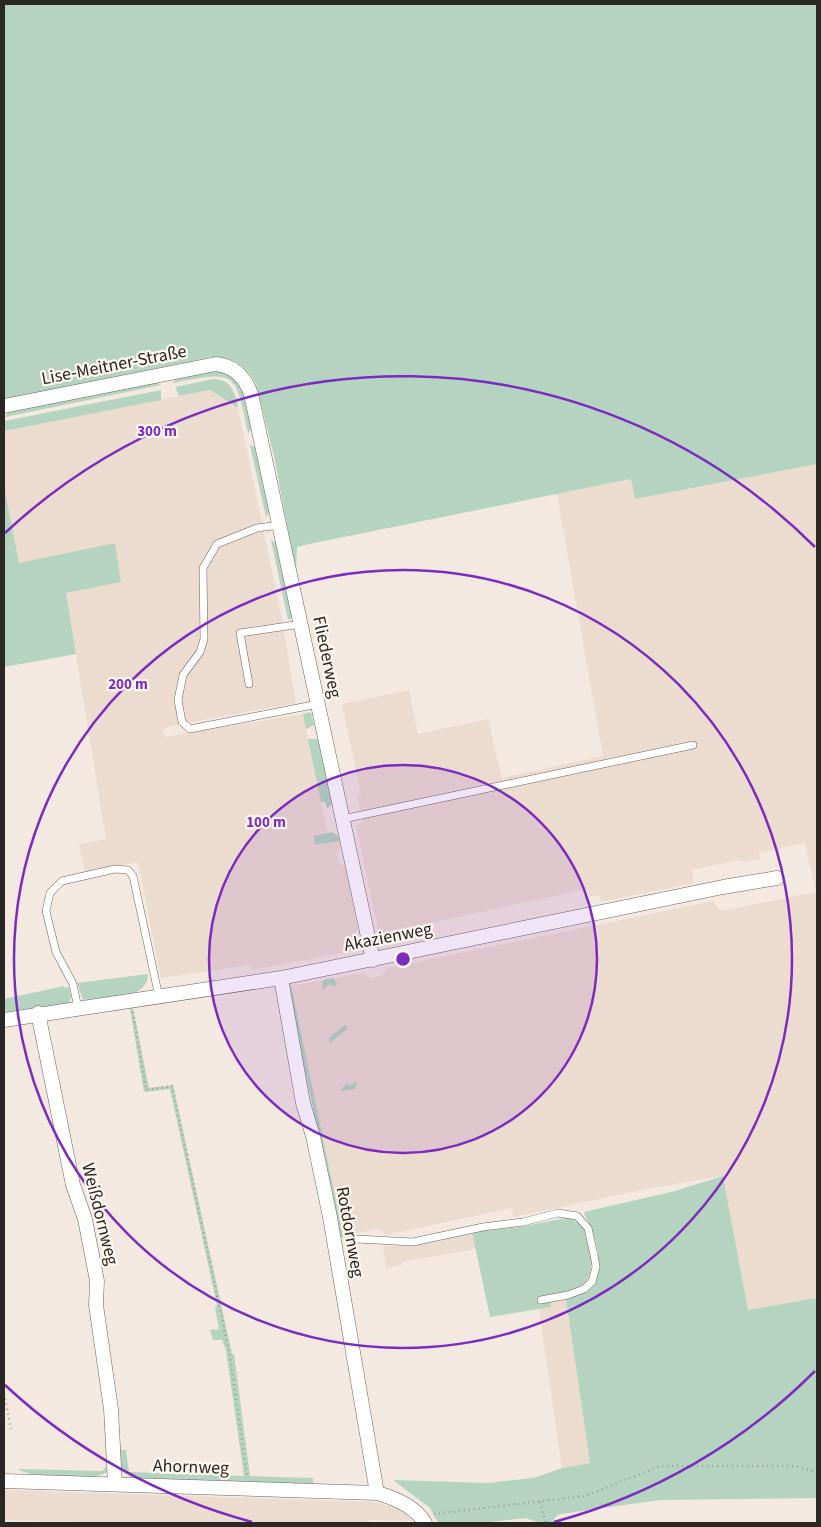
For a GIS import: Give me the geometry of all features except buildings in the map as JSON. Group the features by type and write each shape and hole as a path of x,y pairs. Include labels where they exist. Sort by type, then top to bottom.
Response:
{"street":[{"name":"Lise-Meitner-Straße","path":"4,406 216,364 231,368"},
{"name":"Fliederweg","path":"231,368 243,378 251,394 373,960"},
{"name":"Akazienweg","path":"4,1020 38,1013 281,978 723,887 777,878"},
{"name":"Rotdornweg","path":"281,978 303,1103 313,1136 330,1217 376,1493"},
{"name":"Weißdornweg","path":"38,1013 72,1185 85,1219 97,1281 96,1305 110,1409 115,1484"},
{"name":"Ahornweg","path":"4,1481 376,1493 401,1502 423,1519"}],"lane":[{"path":"280,526 257,528 218,544 203,568 204,639 200,652 182,675 178,700 182,722 190,729 318,704"},
{"path":"249,684 240,633 301,624"},
{"path":"343,819 693,745"},
{"path":"78,1008 73,984 56,952 46,911 50,893 62,881 114,869 128,870 133,876 159,997"},
{"path":"357,1240 413,1242 558,1213 577,1216 588,1228 596,1266 592,1282 568,1295 541,1300"}],"path":[{"path":"131,1001 146,1090 172,1086 230,1356 247,1488"},
{"path":"4,1394 11,1429"},
{"path":"423,1519 584,1496 660,1466 794,1466 817,1472"},
{"path":"540,1502 546,1523"}],"shaded area":[{"path":"210,390 238,408 282,619 296,703 171,726 163,730 164,737 303,714 328,834 314,836 316,845 340,841 341,848 337,853 339,863 345,866 358,930 356,931 358,950 251,970 250,965 161,978 138,862 85,872 79,844 106,839 66,593 121,582 115,544 19,563 4,485 4,431"},
{"path":"817,464 817,1298 748,1310 723,1176 646,1189 514,1217 512,1208 386,1235 379,1229 343,1235 292,986 363,973 371,978 383,975 387,968 713,901 720,911 816,892 805,843 759,853 760,859 745,862 739,860 692,870 694,883 601,902 599,895 589,897 587,889 379,934 356,826 363,821 357,795 361,794 342,704 409,690 418,734 488,719 502,778 603,756 557,494 631,479 635,499"},
{"path":"472,1232 476,1249 402,1262 402,1265 386,1268 383,1246 410,1245"},
{"path":"566,1299 590,1463 562,1468 538,1303"},
{"path":"4,1490 373,1502 399,1508 417,1521 369,1520 369,1523 122,1523 4,1520"}],"green space":[{"path":"4,4 817,4 817,464 635,499 631,479 309,544 297,547 296,573 274,456 256,384 248,372 238,363 226,358 212,357 4,399"},
{"path":"210,370 231,376 243,389 252,429 248,433 240,397 235,386 229,380 221,377 209,377 173,383 176,378"},
{"path":"219,379 228,384 234,392 238,408 210,390 179,396 175,387"},
{"path":"157,382 161,385 5,417 8,412"},
{"path":"161,390 161,400 4,431 4,421"},
{"path":"250,445 256,447 270,511 266,517"},
{"path":"4,485 19,563 115,543 121,582 66,593 76,654 4,667"},
{"path":"271,540 277,543 293,617 288,620"},
{"path":"311,712 314,725 306,729 303,714"},
{"path":"308,739 318,739 332,804 327,809 325,802 321,802"},
{"path":"332,832 337,835 340,841 315,845 314,836"},
{"path":"148,974 146,983 141,989 133,994 112,998 83,1000 77,983"},
{"path":"333,978 337,984 333,987 330,984 322,990 323,980"},
{"path":"291,984 343,1234 353,1233 348,1238 340,1237 311,1118 314,1113 303,1062 299,1059 288,986"},
{"path":"64,986 65,988 69,987 71,998 69,1003 4,1015 4,999"},
{"path":"133,1008 149,1088 173,1085 232,1354 234,1354 250,1476 313,1478 313,1485 136,1479 124,1472 122,1468 118,1450 126,1450 129,1472 244,1476 226,1350 222,1340 213,1340 210,1330 219,1329 215,1308 217,1305 170,1089 144,1092 130,1009"},
{"path":"346,1024 347,1029 330,1043 329,1038"},
{"path":"357,1081 355,1089 340,1091 347,1083 350,1086"},
{"path":"723,1176 748,1310 817,1298 817,1498 660,1500 561,1514 556,1516 552,1523 539,1523 526,1518 480,1523 438,1523 430,1508 393,1480 488,1483 533,1478 562,1468 590,1463 566,1299 589,1288 598,1270 597,1247 584,1212 675,1191"},
{"path":"566,1218 575,1221 582,1227 590,1245 591,1266 585,1284 564,1293 539,1297 540,1302 551,1302 551,1307 490,1317 472,1232 520,1227"},
{"path":"106,1467 107,1472 90,1477 35,1475 18,1469 102,1471"}]}
